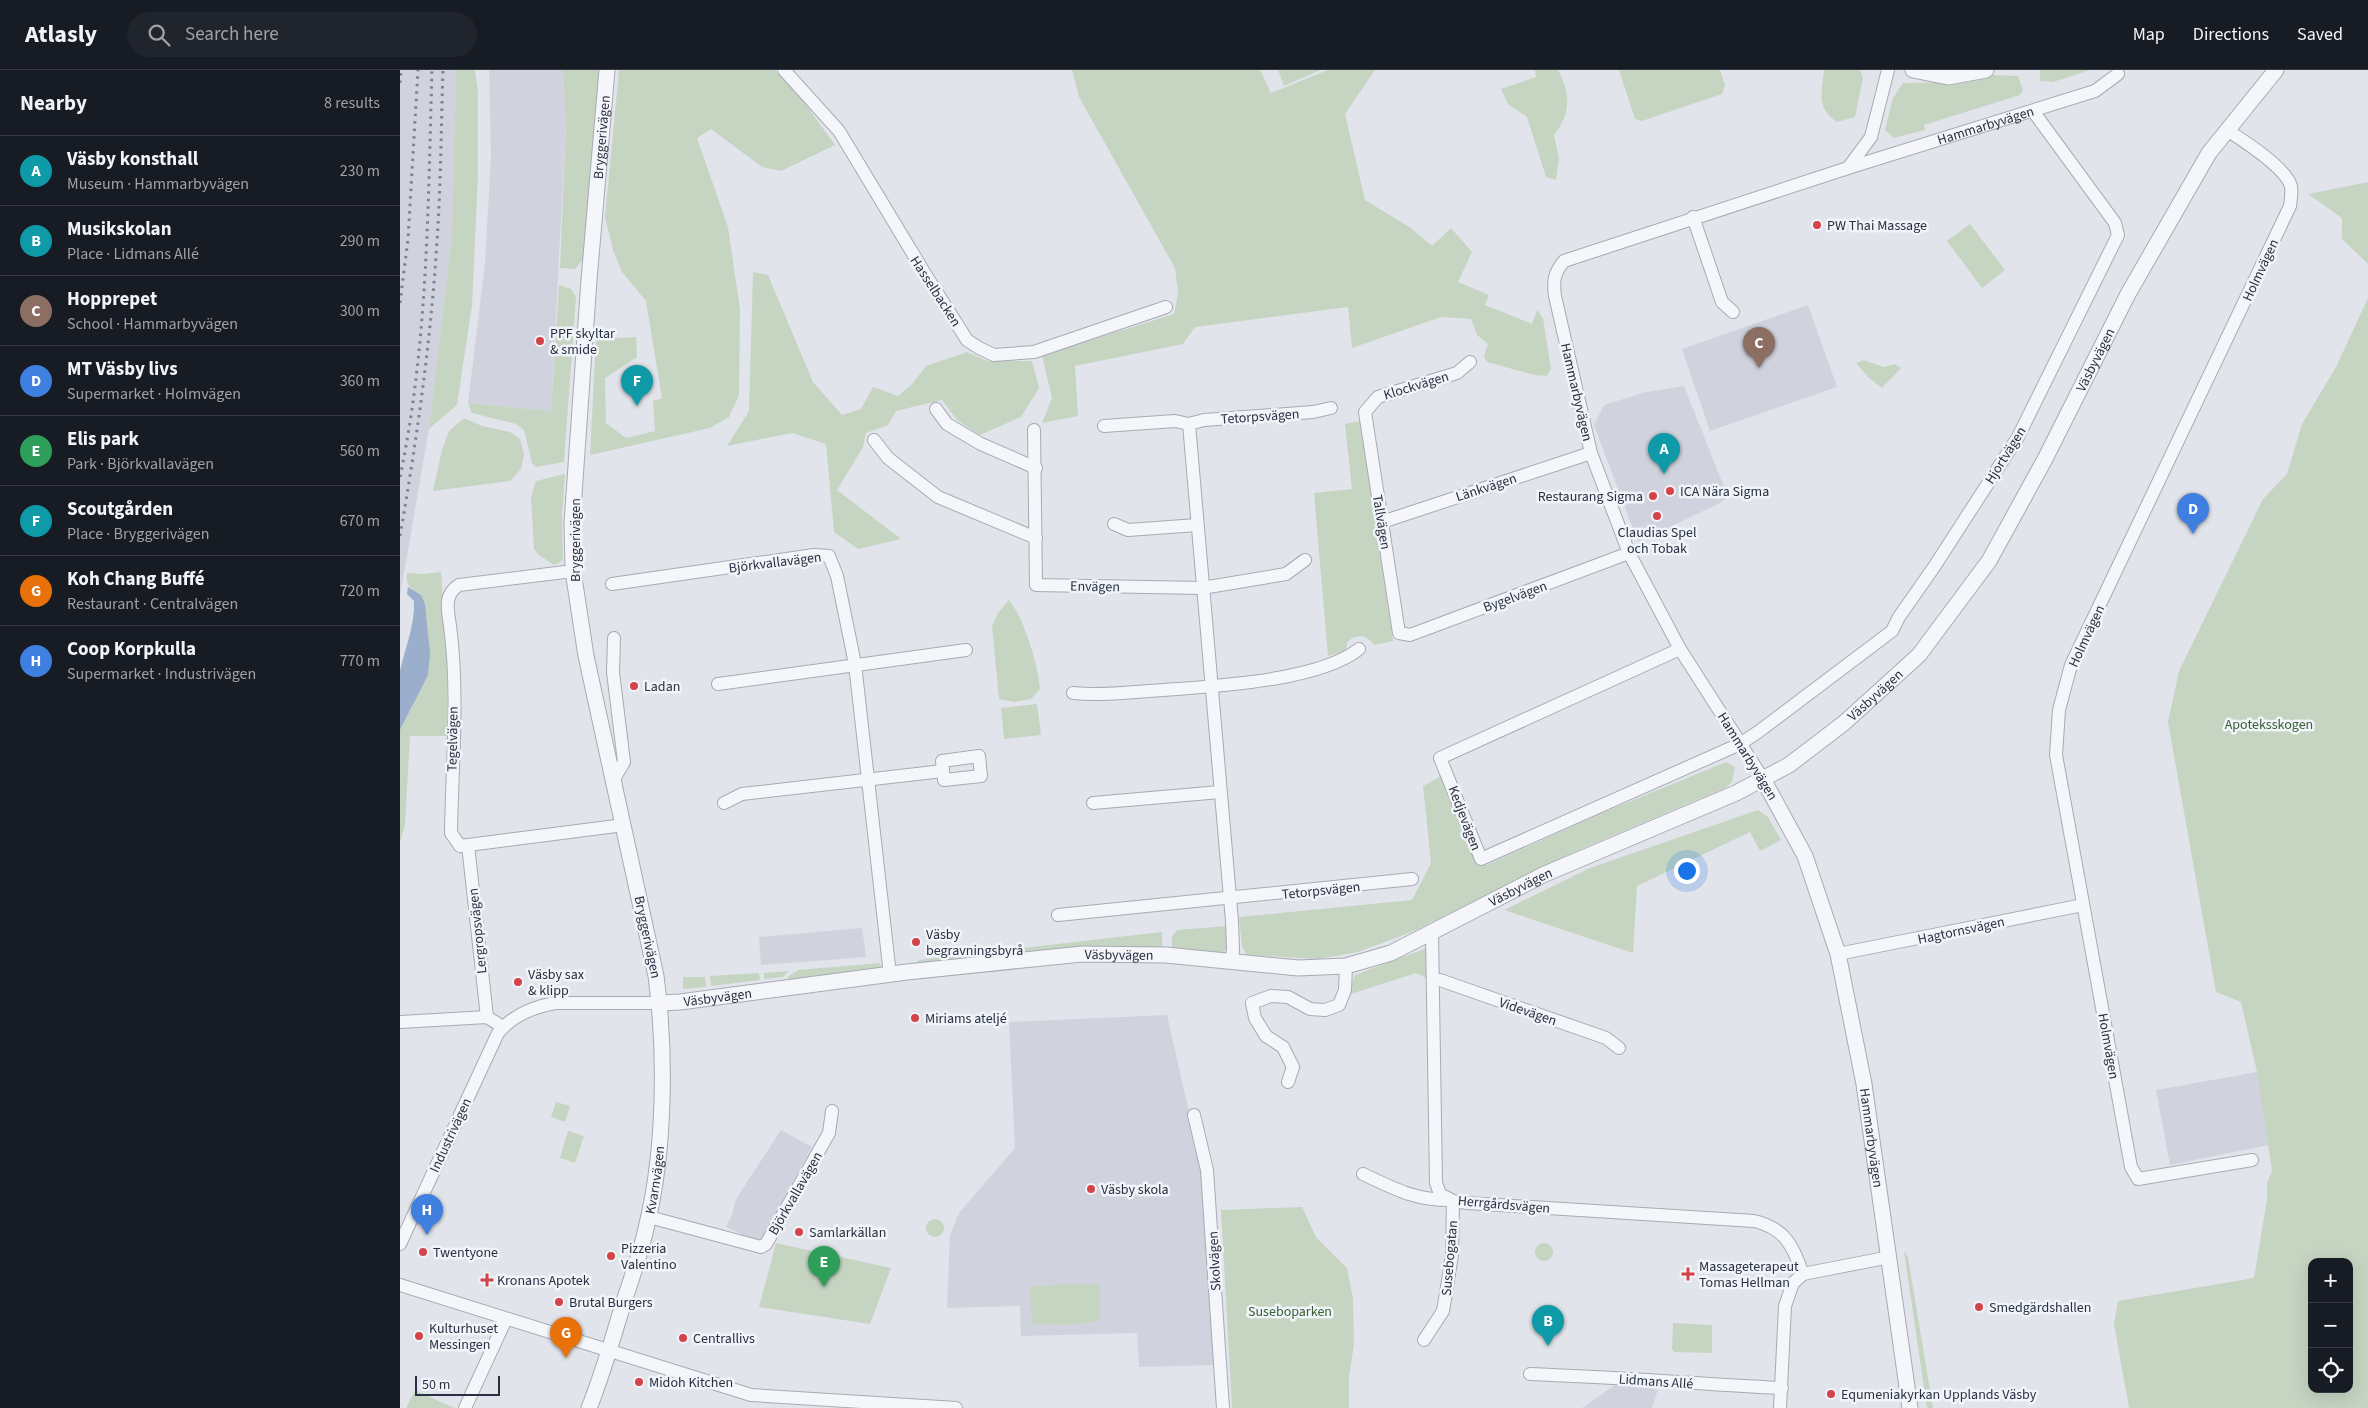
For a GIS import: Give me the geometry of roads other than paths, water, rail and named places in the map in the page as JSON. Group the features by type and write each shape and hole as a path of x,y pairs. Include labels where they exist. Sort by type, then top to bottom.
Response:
{"street":[{"name":"Bryggerivägen","path":"607,70 589,280 572,523 573,571 586,656 624,825 660,1003"},
{"name":"Hasselbacken","path":"784,70 839,131 926,277 968,340 980,348 994,355 1034,352 1166,307"},
{"path":"1848,168 1872,137 1888,70"},
{"path":"1913,70 1948,77 1986,70"},
{"name":"Väsbyvägen","path":"503,1027 515,1017 540,1006 555,1003 680,1002 890,975 1082,954 1136,954 1306,969 1346,966 1390,953 1544,874 1736,792 1788,766 1844,723 1919,655 1989,561 2045,459 2128,294 2209,153 2276,70"},
{"name":"Hammarbyvägen","path":"1910,1408 1864,1084 1838,954 1805,856 1763,779 1680,649 1629,553 1590,453 1555,296 1555,272 1564,262 1694,217 2096,91 2118,74"},
{"name":"Hjortvägen","path":"1740,744 1892,631 1899,617 1942,555 2018,437 2114,245 2118,235 2115,223 2033,111"},
{"name":"Holmvägen","path":"2227,130 2284,173 2292,194 2290,206 2071,665 2059,710 2056,755 2131,1167 2138,1179 2252,1160"},
{"path":"1694,217 1722,302 1733,312"},
{"name":"Klockvägen","path":"1365,412 1378,397 1457,372 1470,362"},
{"name":"Tetorpsvägen","path":"1104,426 1175,421 1189,424 1204,420 1313,412 1331,408"},
{"path":"936,409 947,424 981,444 1036,468"},
{"name":"Tallvägen","path":"1365,412 1399,633"},
{"path":"1189,424 1230,899 1232,961"},
{"name":"Envägen","path":"1034,430 1036,468 1036,585 1202,588"},
{"path":"874,440 888,458 938,497 1036,538"},
{"name":"Länkvägen","path":"1382,522 1590,453"},
{"path":"1114,524 1128,530 1197,526"},
{"name":"Bygelvägen","path":"1399,633 1410,635 1629,553"},
{"name":"Björkvallavägen","path":"612,584 814,555 829,556 837,576 855,664 890,975"},
{"path":"1202,588 1286,574 1304,560"},
{"name":"Tegelvägen","path":"468,845 460,846 451,833 454,653 447,600 451,590 459,585 573,571"},
{"path":"614,638 613,672 624,762 614,779"},
{"path":"1073,693 1095,695 1211,687 1276,678 1349,657 1359,649"},
{"name":"Kedjevägen","path":"1680,649 1440,758 1481,859 1740,744"},
{"path":"718,684 966,650"},
{"path":"724,803 742,794 943,771"},
{"path":"1093,803 1220,792"},
{"path":"468,845 624,825"},
{"name":"Lergropsvägen","path":"468,845 487,1017"},
{"name":"Tetorpsvägen","path":"1058,915 1412,879"},
{"name":"Hagtornsvägen","path":"1838,954 2083,905"},
{"name":"Herrgårdsvägen","path":"1432,933 1436,1183 1440,1194 1452,1200 1754,1222 1775,1228 1783,1235 1795,1251 1804,1274"},
{"path":"1288,1082 1293,1067 1283,1047 1266,1036 1262,1030 1255,1018 1252,1003 1271,996 1288,996 1310,1009 1324,1010 1339,1005 1345,990 1346,966"},
{"name":"Videvägen","path":"1434,980 1440,980 1606,1038 1619,1048"},
{"name":"Kvarnvägen","path":"589,1408 602,1376 649,1217 658,1167 661,1054 660,1003"},
{"path":"400,1022 487,1017 503,1027"},
{"name":"Industrivägen","path":"400,1244 498,1033 503,1027"},
{"name":"Björkvallavägen","path":"649,1217 761,1247 766,1244 829,1133 832,1111"},
{"name":"Skolvägen","path":"1194,1115 1207,1170 1223,1408"},
{"path":"1363,1174 1405,1194 1427,1200 1452,1200"},
{"name":"Susebogatan","path":"1424,1340 1443,1311 1452,1255 1452,1200"},
{"path":"1780,1408 1785,1306 1793,1283 1804,1274 1890,1257"},
{"path":"400,1285 751,1395 956,1408"},
{"path":"465,1408 506,1319"},
{"name":"Lidmans Allé","path":"1530,1374 1652,1379 1707,1385 1782,1388"}],"water":[{"path":"408,587 421,595 425,604 430,653 428,675 400,730 400,671 414,610 414,601 407,594"}],"railway":[{"path":"400,83 401,70"},
{"path":"400,303 408,239 418,70"},
{"path":"400,477 409,427 421,325 428,223 432,70"},
{"path":"400,536 418,426 431,315 438,220 443,70"}],"place":[{"name":"PW Thai Massage","path":"1817,225"},
{"name":"PPF skyltar & smide","path":"540,341"},
{"name":"Hopprepet","path":"1759,368"},
{"name":"Scoutgården","path":"637,406"},
{"name":"Väsby konsthall","path":"1664,474"},
{"name":"ICA Nära Sigma","path":"1670,491"},
{"name":"Restaurang Sigma","path":"1653,496"},
{"name":"Claudias Spel och Tobak","path":"1657,516"},
{"name":"MT Väsby livs","path":"2193,534"},
{"name":"Ladan","path":"634,686"},
{"name":"Väsby begravningsbyrå","path":"916,942"},
{"name":"Väsby sax & klipp","path":"518,982"},
{"name":"Miriams ateljé","path":"915,1018"},
{"name":"Väsby skola","path":"1091,1189"},
{"name":"Samlarkällan","path":"799,1232"},
{"name":"Coop Korpkulla","path":"427,1235"},
{"name":"Twentyone","path":"423,1252"},
{"name":"Pizzeria Valentino","path":"611,1256"},
{"name":"Massageterapeut Tomas Hellman","path":"1688,1274"},
{"name":"Kronans Apotek","path":"487,1280"},
{"name":"Elis park","path":"824,1287"},
{"name":"Brutal Burgers","path":"559,1302"},
{"name":"Smedgärdshallen","path":"1979,1307"},
{"name":"Kulturhuset Messingen","path":"419,1336"},
{"name":"Centrallivs","path":"683,1338"},
{"name":"Musikskolan","path":"1548,1346"},
{"name":"Koh Chang Buffé","path":"566,1358"},
{"name":"Midoh Kitchen","path":"639,1382"},
{"name":"Equmeniakyrkan Upplands Väsby","path":"1831,1394"}],"park label":[{"name":"Apoteksskogen","path":"2269,724"},
{"name":"Suseboparken","path":"1290,1311"}]}
